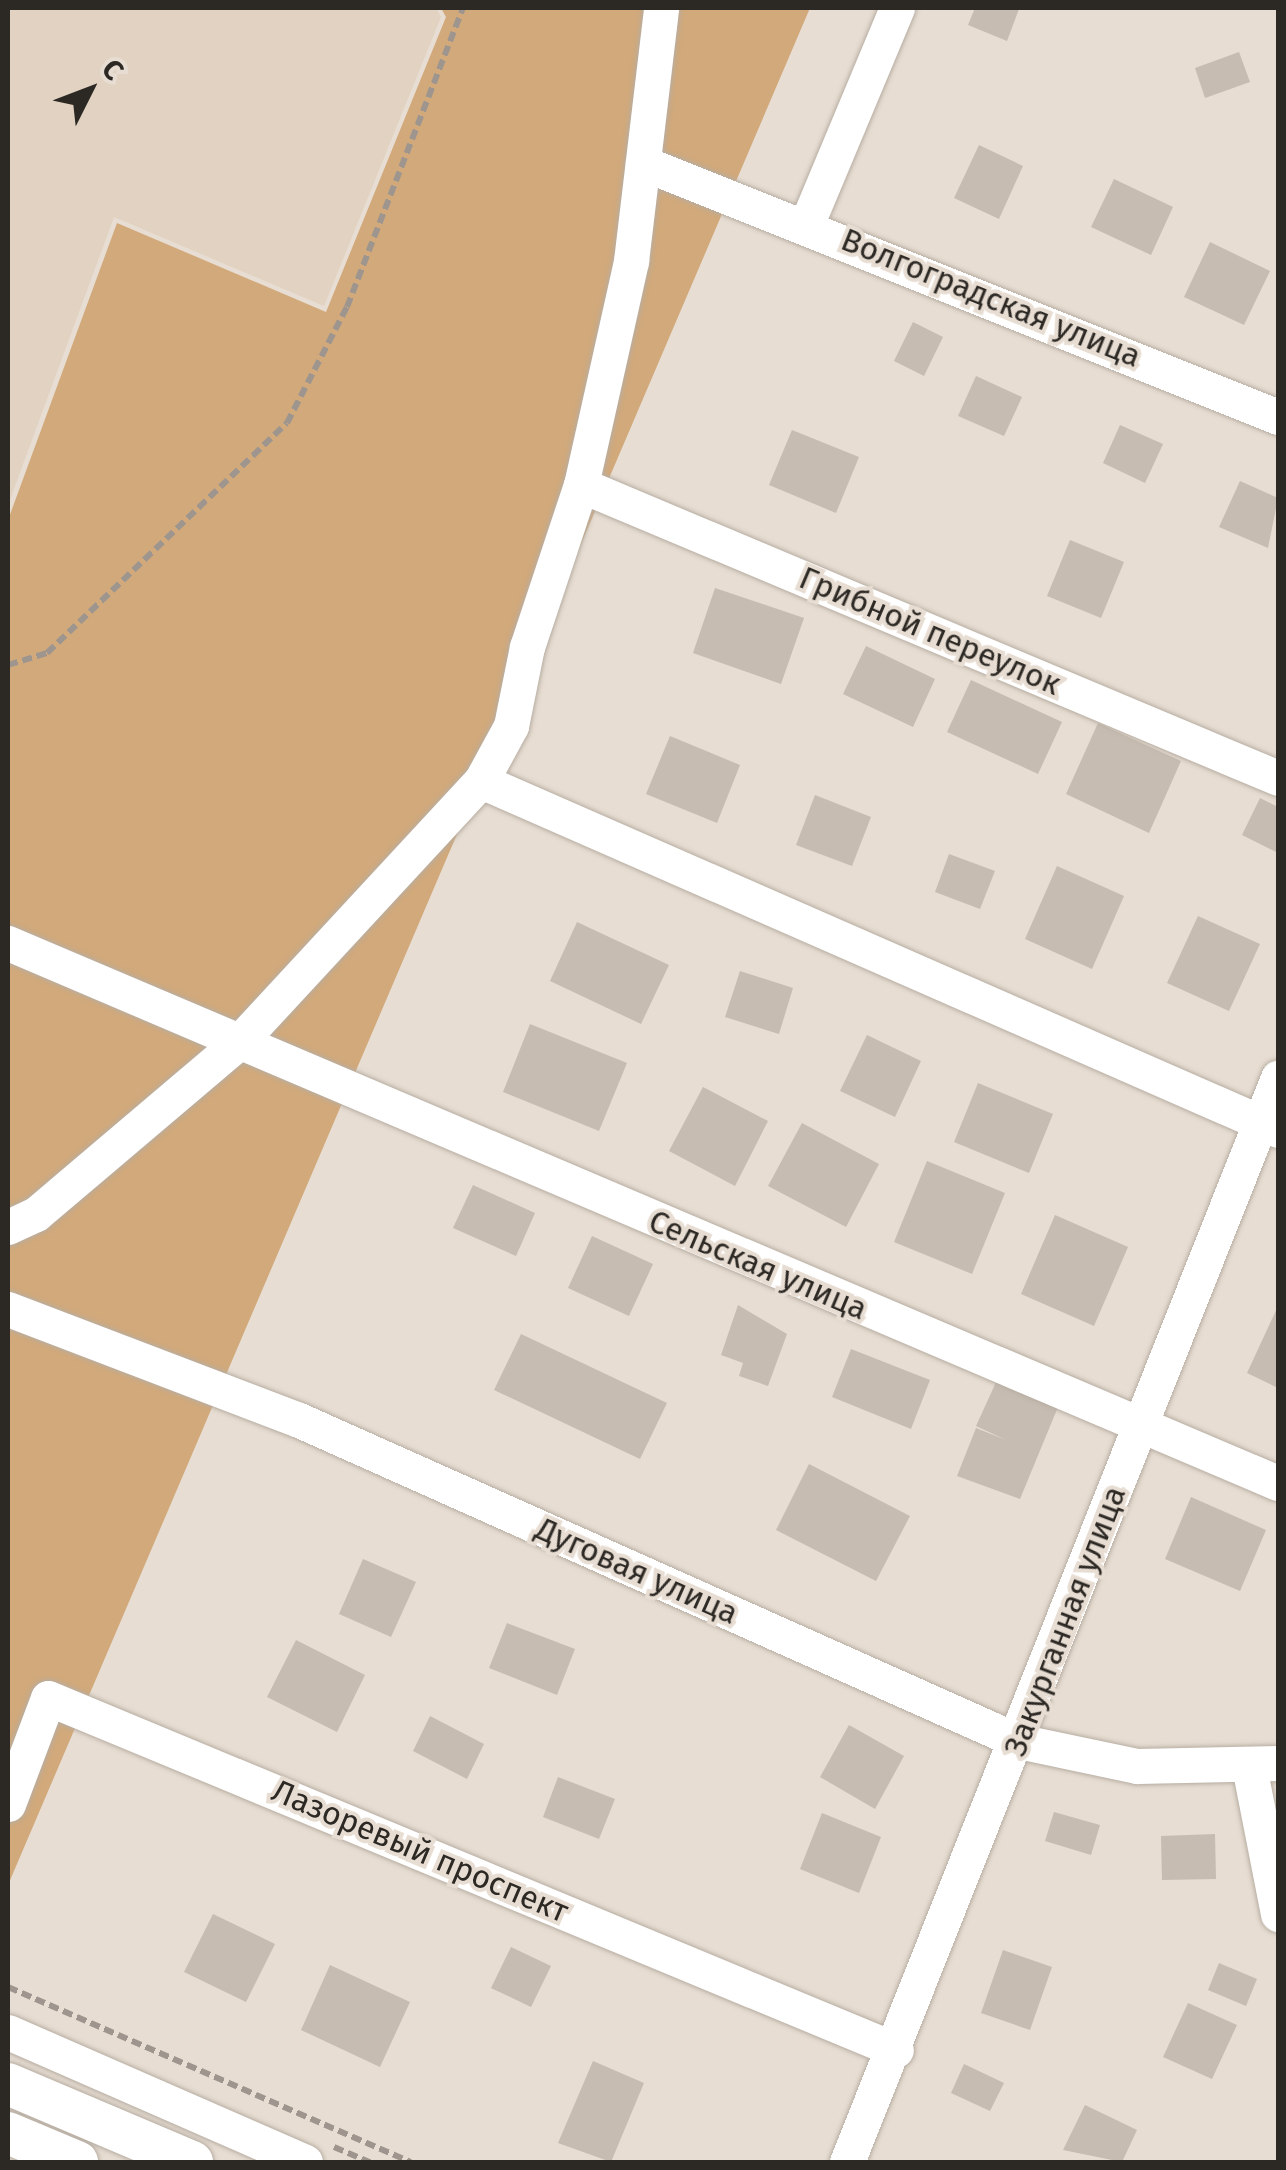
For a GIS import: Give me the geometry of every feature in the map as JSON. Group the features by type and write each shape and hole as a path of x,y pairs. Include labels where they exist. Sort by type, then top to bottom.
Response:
{"street":[{"path":"8,1228 36,1214 239,1042 482,781 511,726 527,647 582,485 632,261 662,8"},
{"name":"Волгоградская улица","path":"896,8 808,223 1278,417"},
{"path":"643,162 808,223"},
{"name":"Грибной переулок","path":"582,485 1278,778"},
{"path":"482,781 1270,1125"},
{"name":"Сельская улица","path":"8,943 1141,1429 1278,1482"},
{"name":"Закурганная улица","path":"848,2162 1141,1429 1270,1125 1278,1078"},
{"name":"Дуговая улица","path":"8,1309 298,1420 1018,1741 1137,1766 1264,1765"},
{"name":"Лазоревый проспект","path":"8,1804 48,1698 896,2050"},
{"path":"1264,1765 1278,1914"},
{"path":"8,2032 305,2162"},
{"path":"8,2084 192,2162"},
{"path":"8,2133 77,2162"}],"path":[{"path":"8,665 46,653 286,424 348,307 463,8"},
{"path":"8,1986 411,2162"}],"shaded area":[{"path":"8,8 436,8 441,17 324,306 114,217 8,505"},
{"path":"441,8 810,8 8,1885 8,520 117,223 326,312 446,17"}],"building":[{"path":"975,8 1019,9 1007,41 968,25"},
{"path":"1239,52 1250,82 1205,98 1195,68"},
{"path":"979,145 1023,166 999,219 954,198"},
{"path":"1114,179 1173,207 1151,255 1091,227"},
{"path":"1210,242 1270,271 1244,325 1184,297"},
{"path":"913,322 943,337 924,376 894,361"},
{"path":"976,376 1022,397 1004,436 958,416"},
{"path":"1120,425 1163,444 1145,483 1103,463"},
{"path":"792,430 859,457 836,513 769,485"},
{"path":"1240,481 1278,498 1268,548 1219,527"},
{"path":"1070,540 1124,562 1101,618 1047,596"},
{"path":"715,588 804,618 781,684 693,653"},
{"path":"866,646 935,679 913,727 843,694"},
{"path":"971,680 1062,722 1038,774 947,732"},
{"path":"1098,723 1181,761 1149,833 1066,794"},
{"path":"670,736 740,765 717,823 646,794"},
{"path":"815,795 871,817 852,866 796,845"},
{"path":"1260,798 1278,807 1278,853 1242,835"},
{"path":"949,854 995,871 980,909 935,892"},
{"path":"1057,866 1124,896 1092,969 1025,939"},
{"path":"1198,916 1260,944 1229,1011 1167,983"},
{"path":"577,922 669,965 641,1024 550,981"},
{"path":"740,971 793,988 779,1034 725,1017"},
{"path":"530,1024 627,1063 599,1131 503,1092"},
{"path":"867,1035 921,1061 895,1117 840,1091"},
{"path":"978,1083 1053,1114 1029,1173 954,1142"},
{"path":"703,1087 768,1121 735,1186 669,1151"},
{"path":"802,1123 879,1164 846,1227 768,1186"},
{"path":"927,1161 1005,1193 972,1274 894,1242"},
{"path":"473,1185 535,1213 516,1256 453,1228"},
{"path":"1055,1215 1128,1247 1094,1326 1021,1294"},
{"path":"592,1236 653,1264 629,1316 568,1288"},
{"path":"738,1305 787,1334 768,1386 739,1376 743,1363 721,1355"},
{"path":"1278,1306 1278,1388 1247,1373"},
{"path":"521,1334 667,1403 640,1459 494,1390"},
{"path":"851,1349 930,1380 911,1429 832,1397"},
{"path":"997,1380 1058,1407 1020,1499 957,1476 976,1428 1006,1440 976,1426"},
{"path":"809,1464 910,1516 876,1581 776,1530"},
{"path":"1191,1497 1266,1530 1240,1591 1165,1559"},
{"path":"363,1559 416,1582 391,1637 339,1614"},
{"path":"507,1623 575,1649 557,1695 489,1668"},
{"path":"296,1640 365,1675 337,1732 267,1697"},
{"path":"430,1716 484,1744 467,1779 413,1751"},
{"path":"849,1725 904,1756 875,1809 820,1777"},
{"path":"558,1777 615,1799 599,1839 543,1817"},
{"path":"1054,1812 1100,1825 1091,1855 1045,1841"},
{"path":"822,1813 881,1837 859,1893 800,1869"},
{"path":"1215,1834 1216,1879 1162,1880 1161,1836"},
{"path":"213,1914 275,1944 246,2002 184,1972"},
{"path":"511,1947 551,1966 531,2007 491,1988"},
{"path":"1003,1950 1052,1967 1030,2030 981,2013"},
{"path":"1219,1963 1257,1979 1246,2006 1208,1990"},
{"path":"330,1965 410,2002 380,2067 301,2030"},
{"path":"1188,2003 1237,2025 1212,2079 1163,2057"},
{"path":"593,2061 644,2083 611,2162 558,2143"},
{"path":"964,2064 1004,2083 990,2111 951,2093"},
{"path":"1085,2105 1137,2130 1122,2162 1063,2150"}]}
